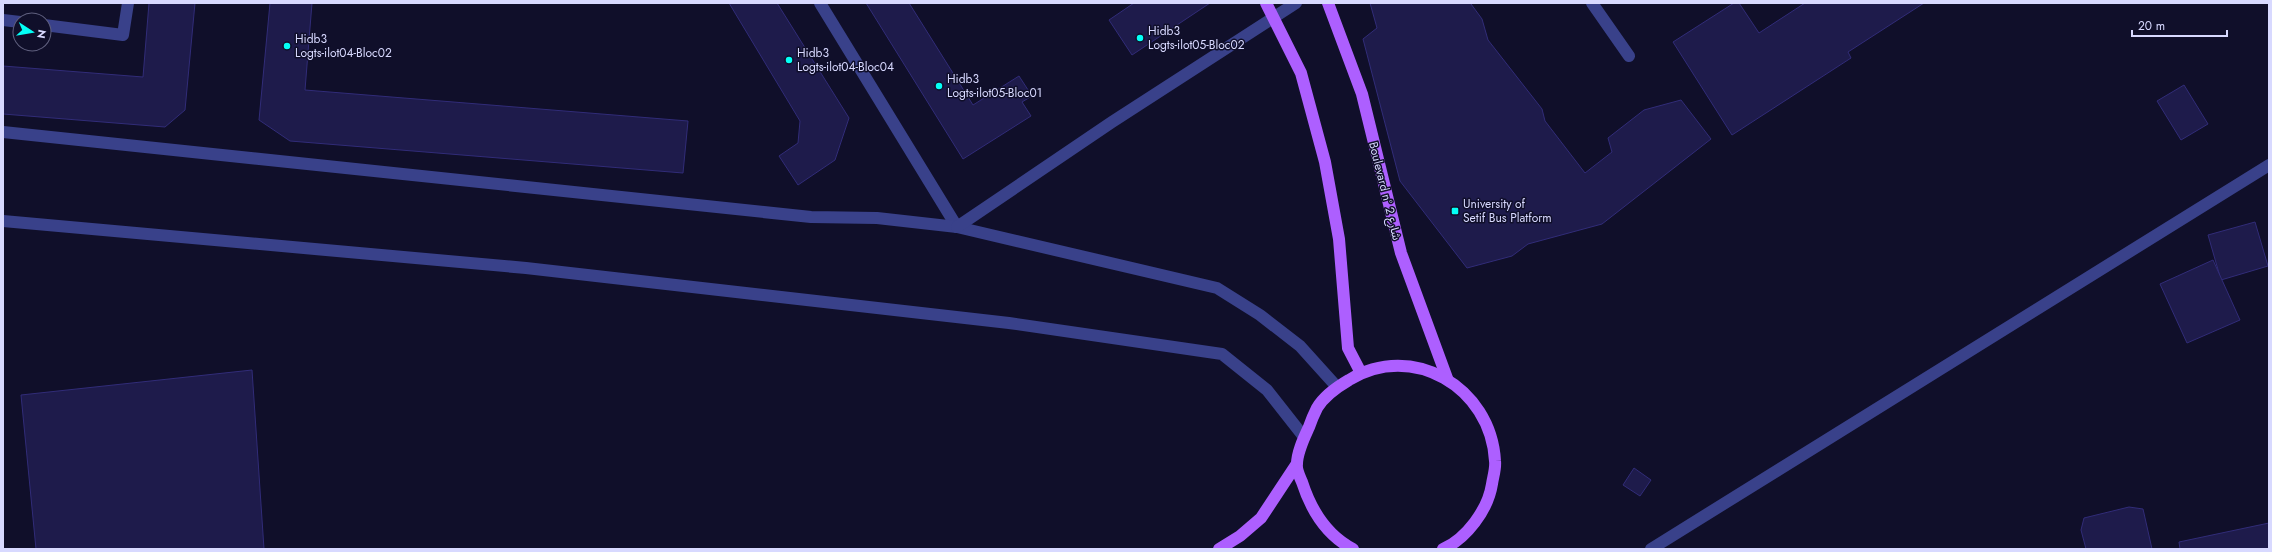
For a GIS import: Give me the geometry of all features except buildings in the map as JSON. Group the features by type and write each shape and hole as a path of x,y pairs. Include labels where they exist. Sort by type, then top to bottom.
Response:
{"main road":[{"path":"1266,3 1275,18 1301,73 1325,162 1339,239 1348,348 1360,373"},
{"name":"Boulevard n° شارع 2","path":"1328,3 1362,94 1401,253 1446,378"},
{"path":"1219,549 1240,536 1261,518 1296,465 1304,437 1317,407 1337,387 1360,373 1388,366 1415,367 1446,378 1472,400 1489,428 1496,461 1491,494 1475,523 1450,546 1442,549"},
{"path":"1296,465 1307,498 1321,524 1342,543 1353,549"}],"street":[{"path":"52,26 123,35 128,3"},
{"path":"820,3 957,227"},
{"path":"957,227 1112,122 1296,3"},
{"path":"1592,3 1629,56"},
{"path":"3,132 811,217 876,218 957,227 1217,288 1260,315 1300,346 1337,387"},
{"path":"1651,549 2269,165"},
{"path":"3,221 526,268 1010,323 1222,354 1267,390 1304,437"}],"place":[{"name":"Hidb3 Logts-ilot05-Bloc02","path":"1140,38"},
{"name":"Hidb3 Logts-ilot04-Bloc02","path":"287,46"},
{"name":"Hidb3 Logts-ilot04-Bloc04","path":"789,60"},
{"name":"Hidb3 Logts-ilot05-Bloc01","path":"939,86"},
{"name":"University of Setif Bus Platform","path":"1455,211"}]}
